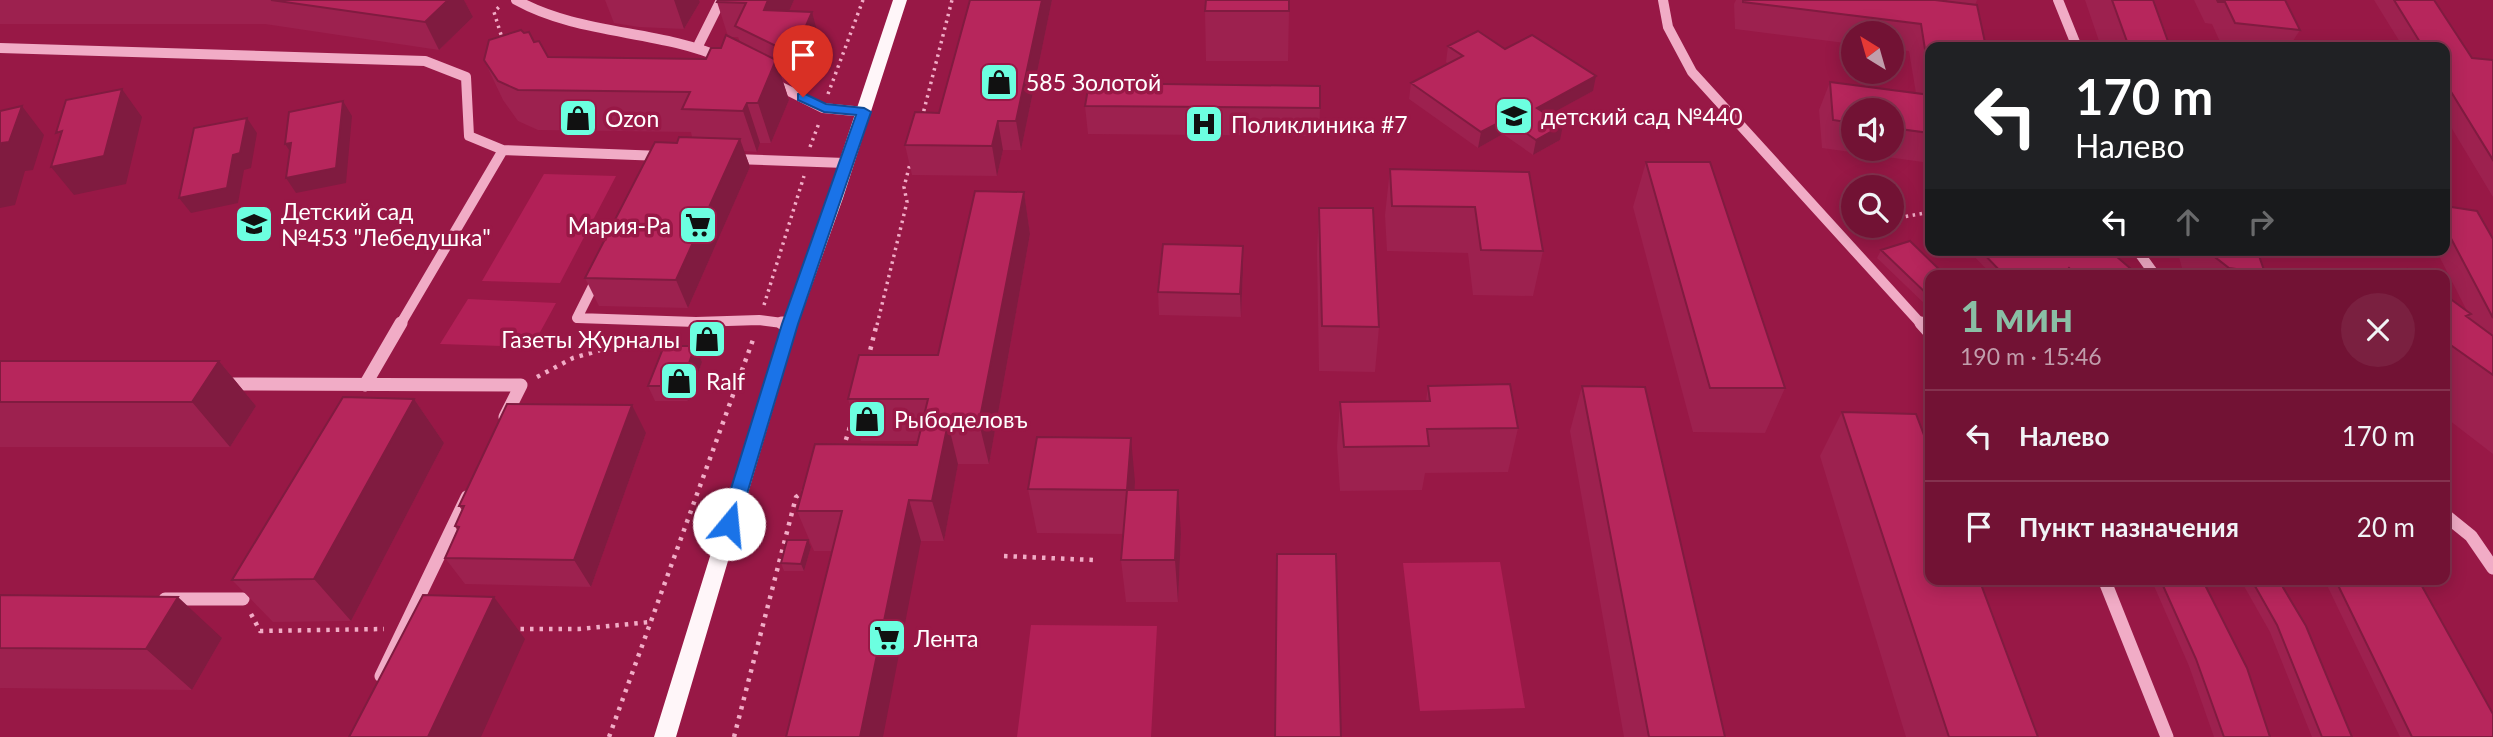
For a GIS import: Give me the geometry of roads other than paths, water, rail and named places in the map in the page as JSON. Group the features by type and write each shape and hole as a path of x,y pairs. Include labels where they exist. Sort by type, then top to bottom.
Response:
{"main road":[{"path":"665,737 790,324 900,0"}],"street":[{"path":"516,0 529,8 588,26 698,46 732,63"},
{"path":"698,46 721,0"},
{"path":"1663,0 1668,27 1692,72 1925,328"},
{"path":"2058,0 2075,42"},
{"path":"0,48 425,61 466,77 469,136 503,150 673,156"},
{"path":"766,80 824,108 864,112"},
{"path":"365,385 503,150"},
{"path":"654,167 659,156"},
{"path":"725,158 845,163"},
{"path":"601,272 577,318 696,322 759,320 790,324"},
{"path":"216,384 521,385 497,434"},
{"path":"375,689 474,483"},
{"path":"2450,519 2472,536 2493,568"},
{"path":"2106,585 2167,737"},
{"path":"148,598 243,598"}],"place":[{"name":"585 Золотой","path":"999,82"},
{"name":"детский сад №440","path":"1514,116"},
{"name":"Ozon","path":"578,118"},
{"name":"Поликлиника #7","path":"1204,124"},
{"name":"Детский сад №453 \"Лебедушка\"","path":"254,224"},
{"name":"Мария-Ра","path":"698,225"},
{"name":"Газеты Журналы","path":"707,339"},
{"name":"Ralf","path":"679,381"},
{"name":"Рыбоделовъ","path":"867,419"},
{"name":"Лента","path":"887,638"}]}
